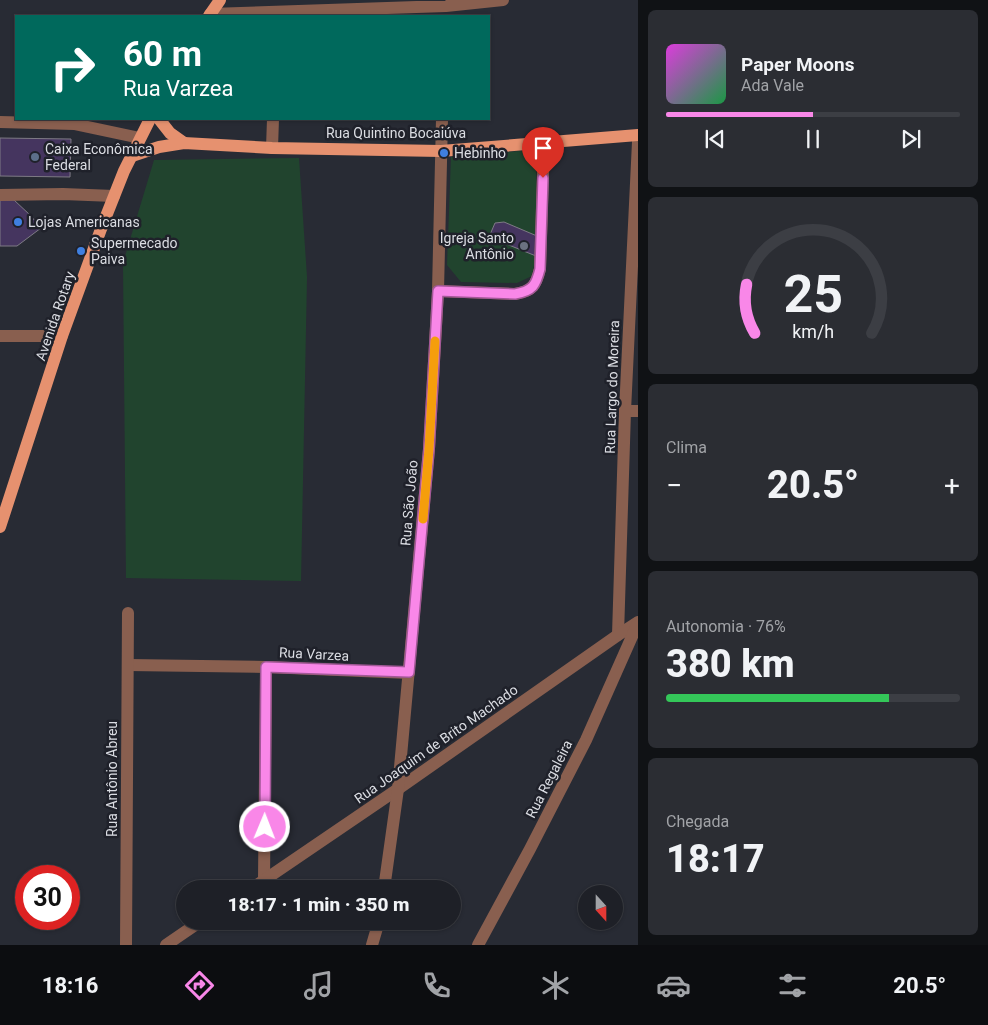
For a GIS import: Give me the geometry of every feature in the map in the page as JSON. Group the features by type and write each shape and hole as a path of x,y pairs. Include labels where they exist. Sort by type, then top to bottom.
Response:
{"main road":[{"path":"210,15 220,0"},
{"name":"Avenida Rotary","path":"0,527 62,336 114,196 149,120"},
{"path":"160,120 170,133 184,144"},
{"name":"Rua Quintino Bocaiúva","path":"132,156 159,147 184,144 272,148 441,151 638,135"}],"street":[{"path":"210,15 446,7 503,0"},
{"path":"272,148 274,120"},
{"name":"Rua São João","path":"385,880 398,789 429,449 438,291 442,120"},
{"path":"0,122 74,124 140,138"},
{"path":"438,291 515,294 532,288 537,281 540,269 544,142"},
{"name":"Rua Largo do Moreira","path":"618,634 632,411 638,142"},
{"path":"0,195 63,194 114,196"},
{"path":"0,336 62,336"},
{"name":"Rua Antônio Abreu","path":"126,945 128,613"},
{"name":"Rua Joaquim de Brito Machado","path":"264,880 398,789 618,634 638,623"},
{"name":"Rua Regaleira","path":"478,945 586,740 638,623"},
{"name":"Rua Varzea","path":"128,665 409,672"},
{"path":"264,880 266,667"},
{"path":"166,945 188,930"},
{"path":"372,945 376,930"}],"green space":[{"path":"532,150 536,170 537,250 532,276 517,283 461,282 447,265 451,157"},
{"path":"299,158 307,277 301,581 126,578 123,263 154,160"}],"building":[{"name":"Caixa Econômica Federal","path":"0,138 71,139 70,177 0,176"},
{"name":"Lojas Americanas","path":"0,200 14,200 41,228 17,246 0,246"},
{"name":"Igreja Santo Antônio","path":"504,222 537,236 536,256 489,237 495,223"}],"slow traffic":[{"path":"423,519 435,341"}],"place":[{"name":"Hebinho","path":"444,153"},
{"name":"Caixa Econômica Federal","path":"35,157"},
{"name":"Lojas Americanas","path":"18,222"},
{"name":"Igreja Santo Antônio","path":"524,246"},
{"name":"Supermecado Paiva","path":"81,251"}],"route":[{"path":"265,827 266,667 409,672 429,449 438,291 515,294 532,288 537,281 540,269 543,178"}]}
